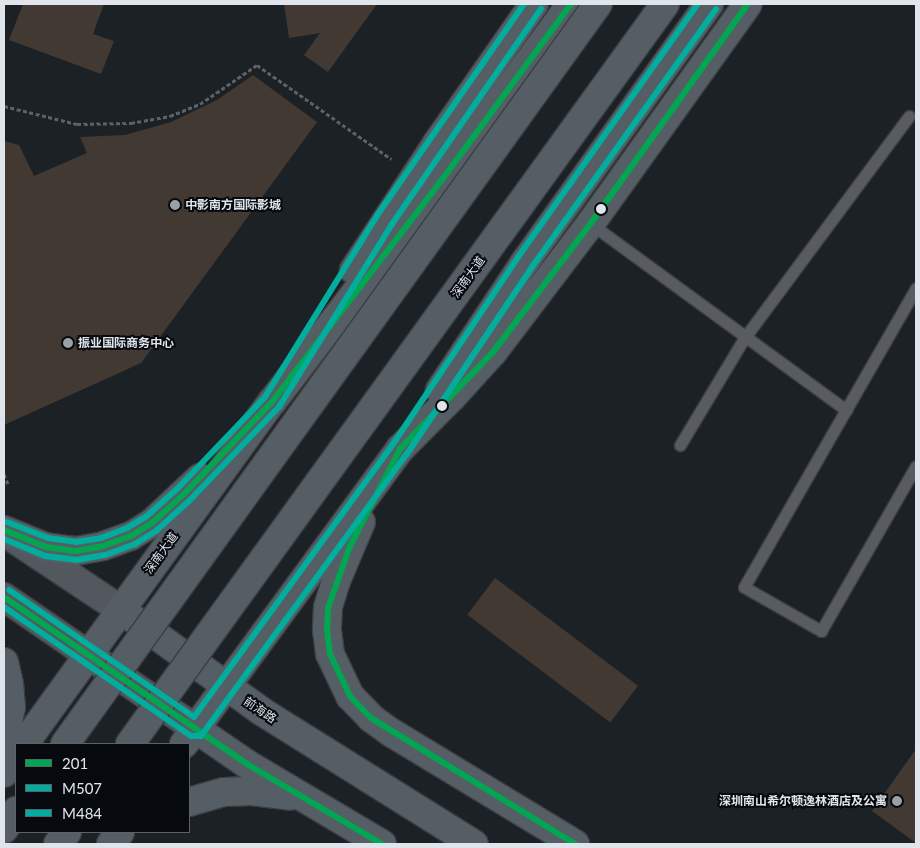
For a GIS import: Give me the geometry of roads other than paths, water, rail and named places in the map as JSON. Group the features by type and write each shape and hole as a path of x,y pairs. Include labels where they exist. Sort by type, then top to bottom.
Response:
{"main road":[{"path":"4,531 46,547 76,551 103,546 131,536 152,522 184,494 272,402 385,219 534,4"},
{"name":"深南大道","path":"25,743 272,402 442,181 571,4"},
{"path":"66,743 598,4"},
{"name":"深南大道","path":"131,743 664,4"},
{"path":"190,736 396,456 525,262 709,4"},
{"path":"576,844 371,718 350,696 330,654 327,630 328,608 350,546 396,456 493,352 591,223 748,4"},
{"name":"前海路","path":"4,531 121,610 261,712 474,844"},
{"path":"4,598 89,654 190,736 247,764 382,844"},
{"path":"4,662 9,684 11,707 4,741"},
{"path":"4,773 15,757"},
{"path":"190,802 224,792 252,791 303,798"},
{"path":"4,829 15,812"},
{"path":"58,844 66,833"},
{"path":"111,844 119,833"}],"lane":[{"path":"680,445 745,336 909,116"},
{"path":"591,223 846,410"},
{"path":"916,288 744,587 821,631 916,466"}],"place":[{"name":"中影南方国际影城","path":"175,205"},
{"name":"振业国际商务中心","path":"68,343"},
{"name":"深圳南山希尔顿逸林酒店及公寓","path":"897,801"}]}
